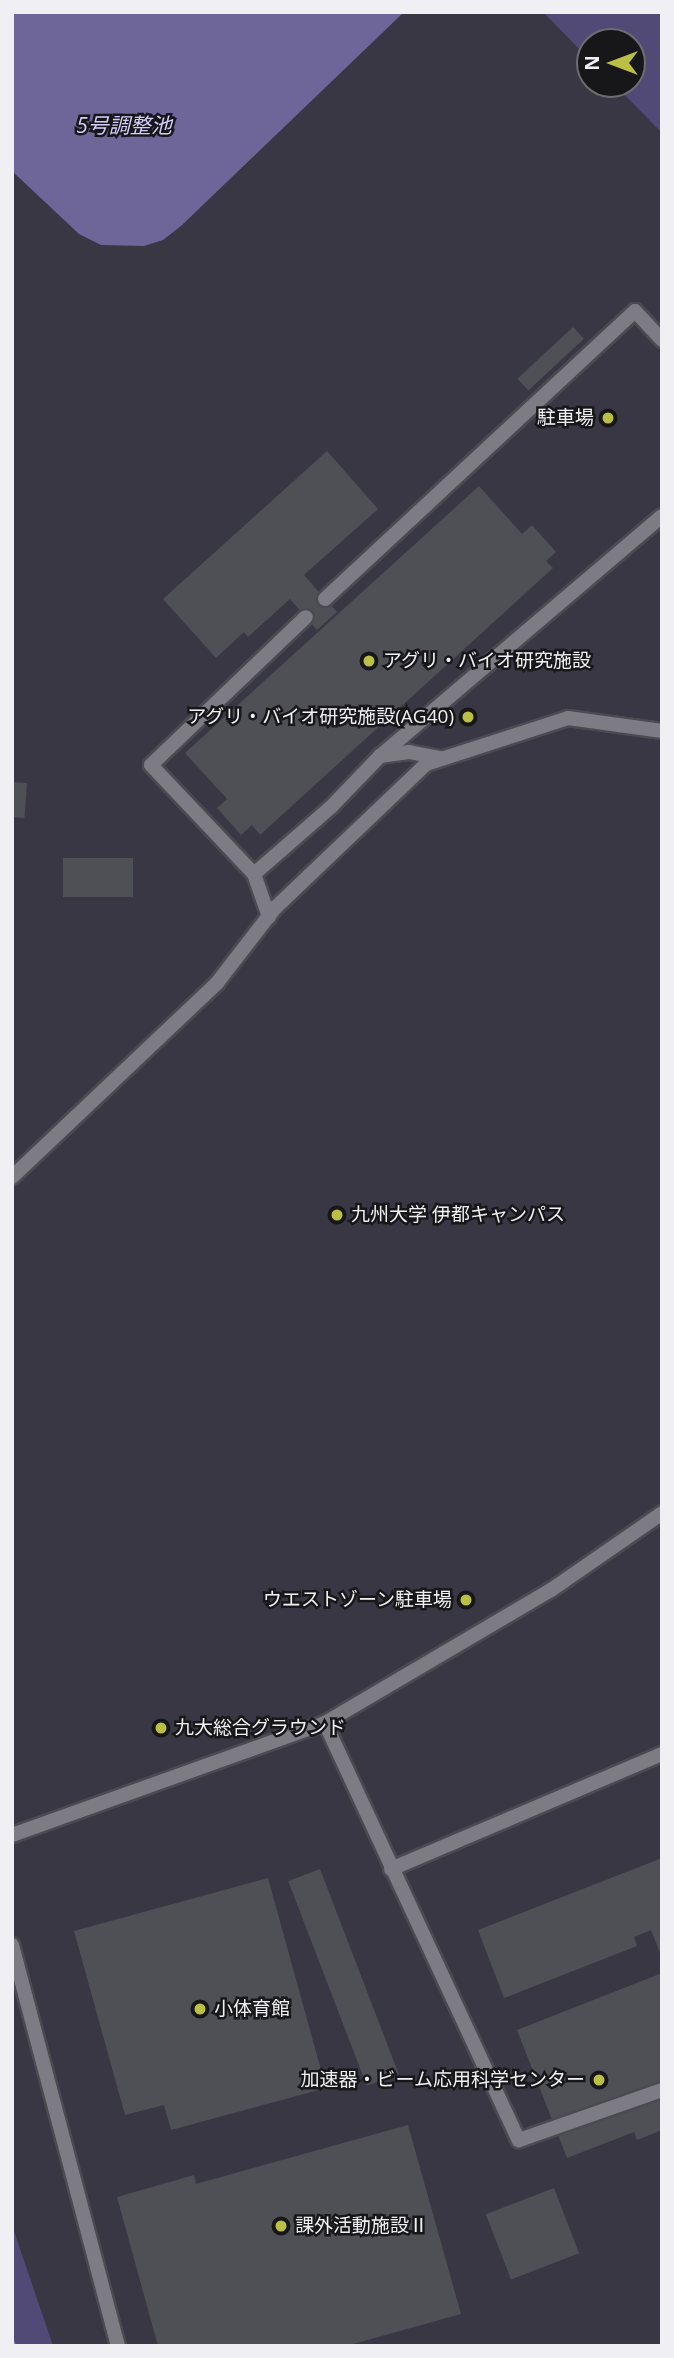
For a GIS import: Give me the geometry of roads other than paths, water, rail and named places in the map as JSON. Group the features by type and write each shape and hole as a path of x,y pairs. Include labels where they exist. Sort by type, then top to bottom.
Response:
{"lane":[{"path":"325,599 635,311 662,340"},
{"path":"254,874 350,790 380,756 662,516"},
{"path":"269,917 254,874 151,765 306,617"},
{"path":"12,1177 217,983 269,917 322,860 426,764 568,719 662,731"},
{"path":"380,756 409,752 441,758"},
{"path":"12,1835 325,1723 551,1590 662,1513"},
{"path":"325,1723 519,2140 662,2090"},
{"path":"391,1869 662,1754"},
{"path":"12,1945 118,2346"}],"water":[{"name":"5号調整池","path":"12,12 404,12 181,226 163,240 144,246 101,245 79,234 12,171"}],"place":[{"name":"駐車場","path":"608,418"},
{"name":"アグリ・バイオ研究施設","path":"369,661"},
{"name":"アグリ・バイオ研究施設(AG40)","path":"468,717"},
{"name":"九州大学 伊都キャンパス","path":"337,1215"},
{"name":"ウエストゾーン駐車場","path":"466,1600"},
{"name":"九大総合グラウンド","path":"161,1728"},
{"name":"小体育館","path":"200,2009"},
{"name":"加速器・ビーム応用科学センター","path":"599,2080"},
{"name":"課外活動施設Ⅱ","path":"281,2226"}]}
